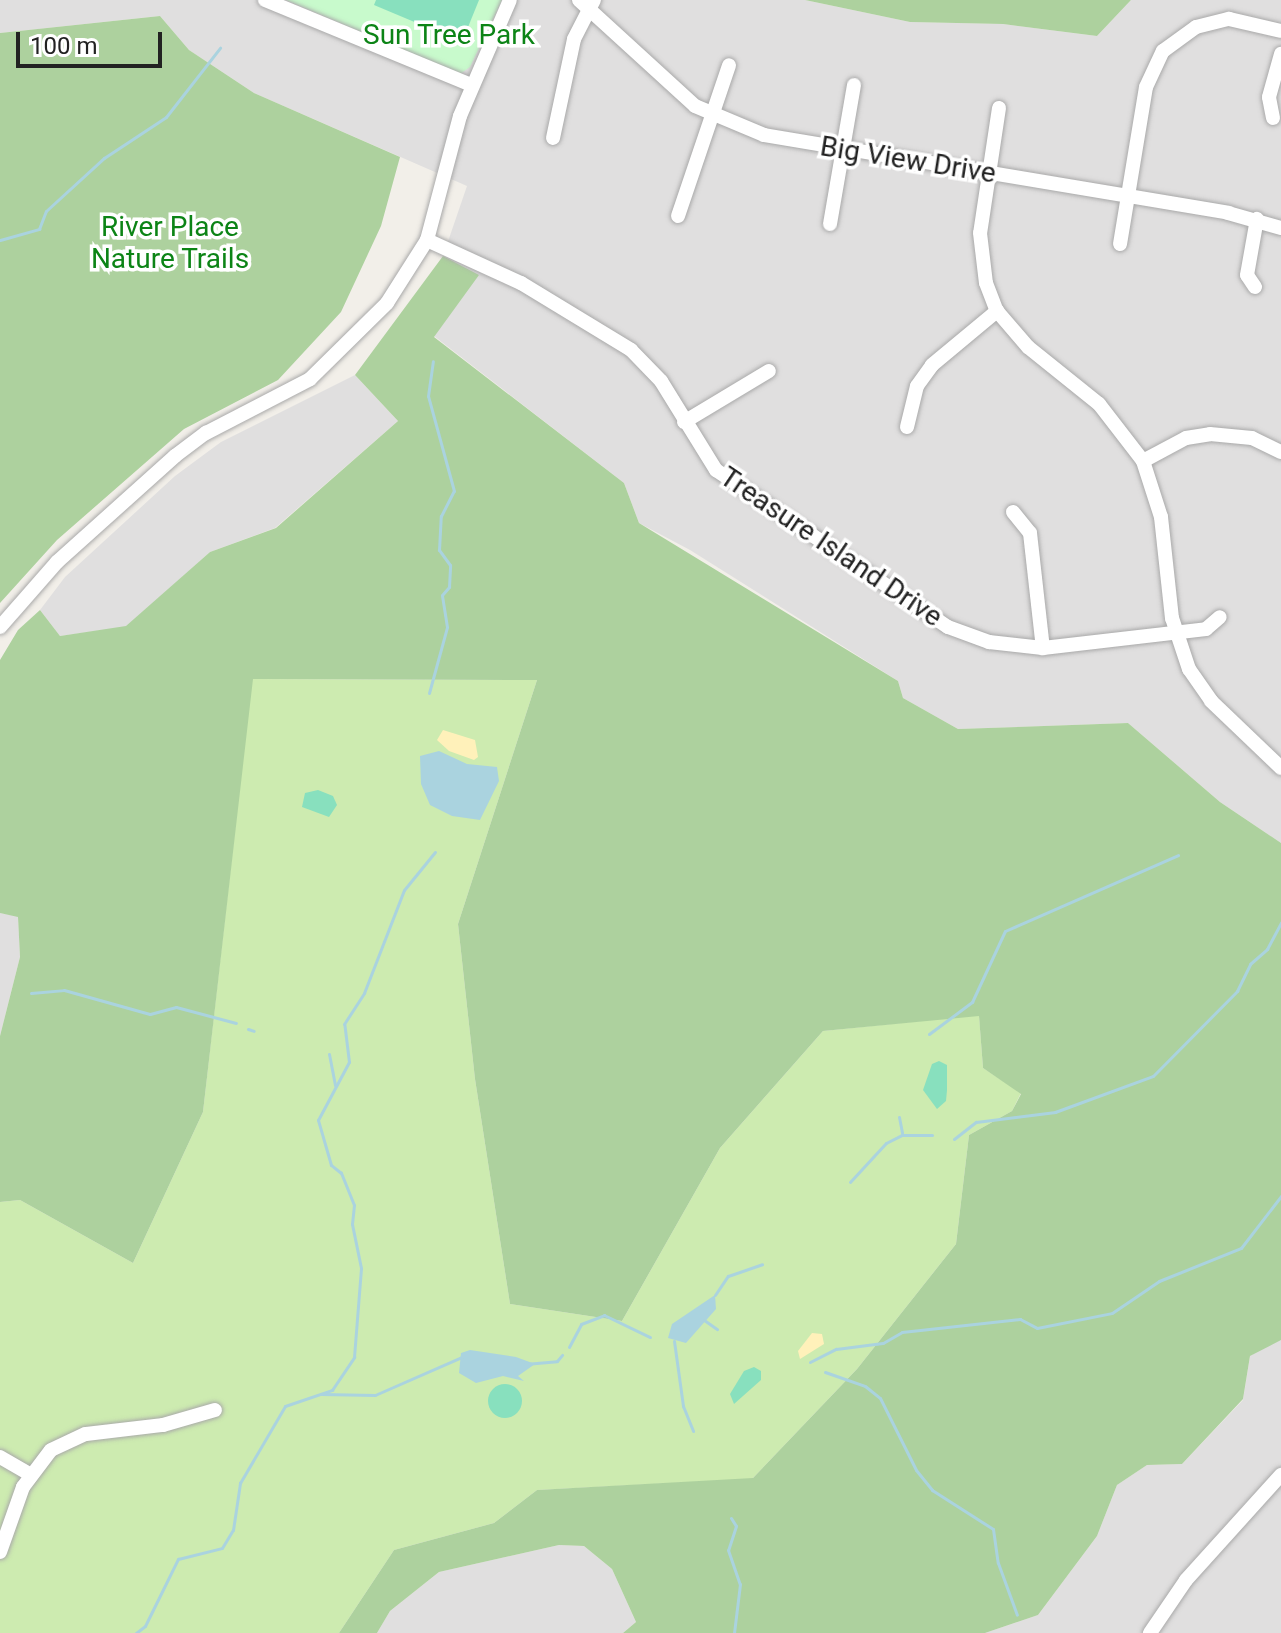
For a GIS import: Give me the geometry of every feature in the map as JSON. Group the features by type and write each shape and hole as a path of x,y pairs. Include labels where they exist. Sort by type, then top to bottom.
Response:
{"street":[{"path":"265,0 471,85"},
{"path":"0,627 57,562 175,456 206,433 310,379 387,303 427,240 471,85 510,0"},
{"path":"553,138 574,39 588,2"},
{"name":"Big View Drive","path":"588,2 695,106 712,116 764,135 1257,219 1281,228"},
{"path":"1120,244 1146,87 1163,51 1196,27 1229,19 1281,31"},
{"path":"1273,118 1269,97 1281,54"},
{"path":"678,216 729,65"},
{"path":"830,224 854,85"},
{"path":"999,108 980,233 986,283 997,311 1028,347 1099,404 1143,461 1161,517 1175,632 1189,669 1211,701 1281,768"},
{"path":"1255,287 1247,275 1257,219"},
{"name":"Treasure Island Drive","path":"427,240 521,283 631,350 661,381 716,470 948,627 989,642 1043,648 1206,629 1220,617"},
{"path":"907,427 917,386 932,365 997,311"},
{"path":"684,422 769,371"},
{"path":"1143,461 1186,438 1210,434 1252,438 1281,452"},
{"path":"1013,512 1030,533 1043,648"},
{"path":"0,1552 30,1474 51,1450 86,1434 163,1425 215,1410"},
{"path":"1,1451 30,1474"},
{"path":"1150,1633 1186,1580 1281,1475"}],"shaded area":[{"path":"0,0 805,0 910,22 1003,24 1097,36 1131,0 1281,0 1281,843 1220,802 1128,723 958,729 903,698 898,681 690,550 639,523 624,483 434,336 478,275 443,256 467,186 254,93 189,50 160,16 0,33"},
{"path":"355,375 398,421 275,528 210,552 126,627 60,636 40,610 65,577 175,476 221,442"},
{"path":"0,913 18,916 20,957 0,1036"},
{"path":"1275,1340 1281,1340 1281,1633 985,1633 1038,1615 1097,1536 1117,1485 1147,1465 1182,1464 1243,1400 1250,1356"},
{"path":"559,1545 584,1546 612,1569 636,1622 623,1633 377,1633 390,1611 439,1572"}],"green space":[{"name":"Sun Tree Park","path":"286,0 502,0 470,67 460,74"},
{"path":"376,0 479,0 462,42 374,5"},
{"path":"805,0 1131,0 1097,36 1003,24 910,22"},
{"name":"River Place Nature Trails","path":"160,16 189,50 254,93 400,157 381,226 341,312 278,380 184,429 57,540 0,603 0,33"},
{"path":"443,256 479,275 434,337 624,483 639,523 898,681 903,698 958,729 1128,723 1220,802 1281,843 1281,1340 1250,1356 1243,1399 1182,1464 1147,1465 1117,1485 1097,1536 1038,1615 985,1633 623,1633 636,1622 612,1569 584,1546 559,1545 439,1572 390,1611 377,1633 339,1633 394,1550 494,1523 537,1490 753,1478 857,1369 956,1244 969,1135 1012,1111 1021,1094 983,1068 979,1016 823,1031 720,1148 622,1321 510,1304 475,1079 458,924 537,680 253,679 203,1112 133,1263 20,1200 0,1202 0,1036 20,957 18,917 0,913 0,660 18,630 40,610 60,636 126,626 210,552 276,528 398,421 355,375"},
{"path":"252,679 537,680 458,924 475,1079 510,1304 622,1321 720,1148 823,1031 979,1015 983,1068 1021,1093 1012,1111 969,1135 956,1244 857,1369 752,1479 537,1490 494,1523 394,1550 339,1633 0,1633 0,1202 20,1200 133,1263 203,1112"},
{"path":"318,790 333,796 337,805 329,817 302,807 305,793"},
{"path":"939,1061 947,1065 947,1090 946,1101 937,1109 923,1090 932,1064"},
{"path":"754,1367 761,1371 761,1380 734,1404 730,1394 744,1371"},
{"path":"505,1384 517,1389 522,1401 517,1413 505,1418 493,1413 488,1401 493,1389"}],"sand":[{"path":"443,730 475,740 478,757 474,760 449,751 437,740"},
{"path":"812,1333 822,1334 824,1344 800,1359 798,1351"}],"water":[{"path":"439,751 467,764 497,767 499,781 480,820 452,816 430,805 421,784 420,756"},
{"path":"715,1295 716,1309 686,1343 668,1338 672,1324"},
{"path":"470,1350 516,1357 535,1364 518,1376 524,1381 503,1376 476,1383 459,1373 461,1353"}],"waterway":[{"path":"0,240 39,229 46,211 104,158 166,117 220,48"},
{"path":"429,693 447,627 442,595 449,587 450,565 439,550 441,516 454,491 428,396 433,361"},
{"path":"136,1633 145,1626 178,1559 222,1548 233,1530 240,1483 285,1406 332,1390 354,1357 361,1268 352,1224 354,1205 341,1173 331,1165 318,1120 349,1062 344,1024 364,993 404,890 435,852"},
{"path":"929,1034 972,1002 1005,931 1178,855"},
{"path":"954,1139 976,1122 1055,1112 1153,1076 1237,991 1250,964 1267,949 1281,923"},
{"path":"31,993 64,990 150,1014 176,1007 236,1023"},
{"path":"248,1029 254,1031"},
{"path":"329,1054 335,1085"},
{"path":"899,1117 902,1133"},
{"path":"850,1182 886,1143 902,1135 932,1135"},
{"path":"810,1362 836,1349 883,1343 902,1332 1020,1319 1037,1328 1112,1313 1159,1281 1241,1248 1281,1196"},
{"path":"715,1295 728,1276 762,1264"},
{"path":"569,1347 581,1324 604,1315 650,1337"},
{"path":"704,1320 717,1329"},
{"path":"674,1341 683,1406 693,1431"},
{"path":"525,1364 557,1361 562,1355"},
{"path":"321,1394 375,1395 462,1357"},
{"path":"825,1372 865,1386 880,1398 916,1470 932,1490 993,1529 998,1563 1017,1615"},
{"path":"731,1518 736,1526 728,1550 740,1584 734,1633"}]}
